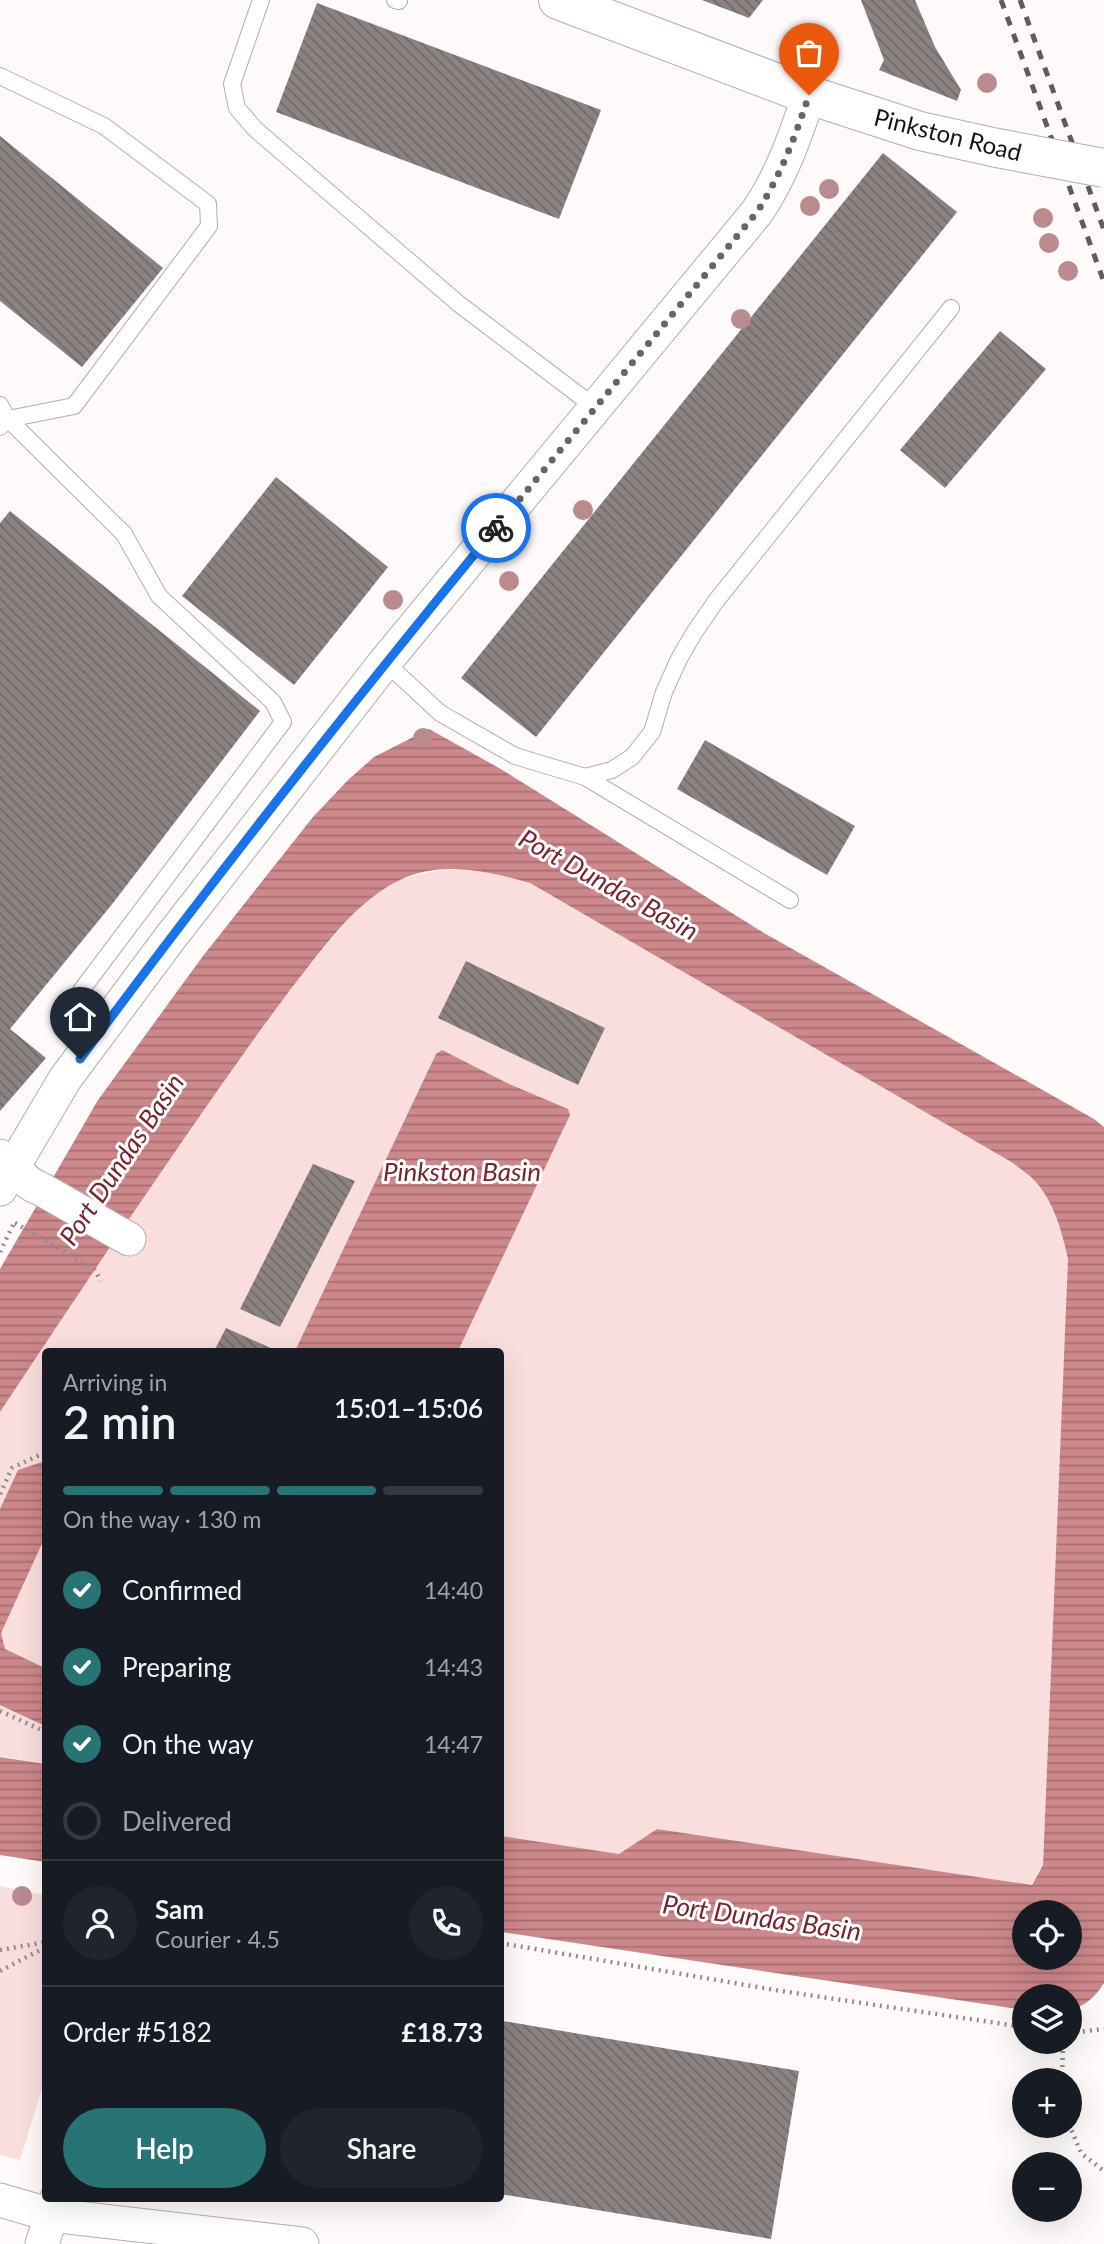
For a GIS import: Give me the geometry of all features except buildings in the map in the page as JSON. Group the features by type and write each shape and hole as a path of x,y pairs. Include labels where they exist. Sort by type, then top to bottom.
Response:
{"street":[{"name":"Pinkston Road","path":"558,0 809,95 920,131 1104,168"},
{"path":"129,1239 4,1170 65,1079 170,938 385,662 757,212 774,187 789,155 809,95"},
{"path":"0,2200 50,2219 302,2244"}],"lane":[{"path":"261,0 232,84 237,108 255,129 459,304 596,408"},
{"path":"0,76 104,126 208,204 209,226 74,406 3,417"},
{"path":"584,777 612,770 632,757 652,732 664,692 680,659 716,601 951,308"},
{"path":"3,417 124,534 159,596 273,702 284,722 65,1012"},
{"path":"385,662 440,713 515,756 584,777 790,900"}],"path":[{"path":"15,1223 94,1269 101,1281"},
{"path":"0,1494 12,1468 42,1454"},
{"path":"0,1711 42,1730"},
{"path":"504,1944 781,1991 1012,2025"},
{"path":"0,1950 42,1945"},
{"path":"0,1971 42,1946"},
{"path":"1082,2032 1104,2029"},
{"path":"1075,2138 1081,2153 1104,2171"}],"shaded area":[{"path":"461,869 495,873 530,883 1013,1163 1033,1178 1042,1189 1060,1228 1068,1259 1043,1865 1031,1885 657,1829 619,1854 504,1836 504,1348 42,1348 127,1220 271,1014 323,949 353,914 379,892 402,879 430,872"},
{"path":"42,1349 42,1763 0,1756 0,1412"},
{"path":"0,1886 42,1894 42,2089 20,2160 0,2155"}],"water":[{"name":"Port Dundas Basin","path":"429,729 499,768 764,933 1104,1127 1104,1983 1085,2004 1082,2006 1082,1984 1012,1984 1012,2008 504,1932 504,1836 619,1854 657,1829 1032,1885 1043,1865 1068,1259 1060,1228 1042,1189 1033,1178 1013,1163 530,883 481,872 432,870 400,880 386,888 349,918 263,1026 136,1208 0,1412 0,1269 98,1100 203,956 313,817 374,757"},
{"name":"Pinkston Basin","path":"442,1050 507,1083 568,1109 570,1115 459,1348 296,1348 436,1054"},
{"path":"42,1462 42,1544 1,1633 5,1649 42,1667 42,1725 0,1705 0,1509 18,1470"},
{"path":"0,1757 42,1764 42,1862 0,1855"}],"railway":[{"path":"1001,0 1104,282"},
{"path":"1020,0 1104,230"}],"way so far":[{"path":"496,528 757,212 774,187 789,155 809,95"}],"route":[{"path":"80,1059 170,938 385,662 496,528"}]}
